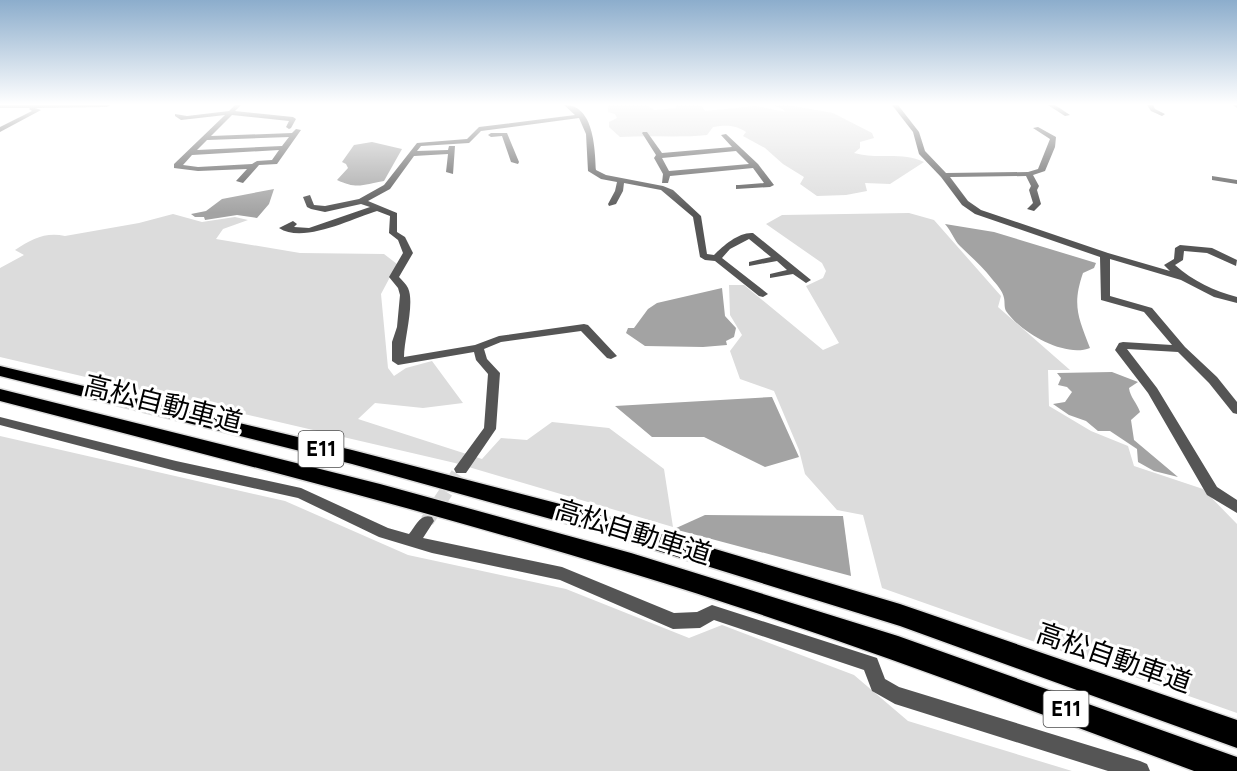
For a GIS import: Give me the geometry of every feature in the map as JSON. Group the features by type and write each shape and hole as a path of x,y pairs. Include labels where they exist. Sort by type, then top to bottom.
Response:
{"highway":[{"name":"高松自動車道","path":"0,371 352,457 640,536 900,615 1237,734"},
{"name":"高松自動車道","path":"0,394 380,492 631,563 898,648 1234,771"}],"street":[{"path":"202,141 177,166 198,169 254,166"},
{"path":"240,181 257,163 274,162 289,141"},
{"path":"307,197 311,207 325,209 362,201 387,186 419,144 469,141"},
{"path":"507,141 515,162"},
{"path":"592,141 592,171 604,177 663,188 670,192 697,216 703,255 717,258 763,294"},
{"path":"650,141 660,155 658,158 667,174 663,188"},
{"path":"730,141 777,192"},
{"path":"919,141 922,152 944,175 965,203 978,212 1105,255 1184,278 1218,295 1237,300"},
{"path":"944,175 1028,174 1041,171 1046,158 1052,151 1054,141"},
{"path":"691,142 700,152"},
{"path":"189,153 284,148"},
{"path":"660,155 738,148"},
{"path":"410,154 452,150 450,172"},
{"path":"667,174 755,166"},
{"path":"1028,174 1035,186 1033,190 1037,204 1031,209"},
{"path":"1215,178 1237,182"},
{"path":"612,204 621,180"},
{"path":"739,188 770,185"},
{"path":"362,201 394,215 393,233 402,239 408,253 394,277 403,287 405,295 398,342 398,361 478,348 499,339 584,327 611,356"},
{"path":"293,224 283,228 310,231 376,208"},
{"path":"717,258 727,247 750,235 806,280"},
{"path":"1184,278 1169,265 1178,260 1180,248 1209,250 1237,263"},
{"path":"1105,255 1105,298 1148,310 1181,349 1213,380 1237,410"},
{"path":"752,264 778,258"},
{"path":"773,276 794,271"},
{"path":"1181,349 1123,345 1121,350 1154,391 1212,491 1237,507"},
{"path":"461,469 490,429 494,373 482,360 478,348"},
{"path":"0,421 177,466 301,493 384,533 562,574 673,621 700,620 712,612 871,664 878,685 895,695 1140,771"},
{"path":"413,541 427,521"}],"shaded area":[{"path":"752,141 864,141 860,142 860,148 854,153 907,157 924,162 890,184 865,183 867,191 846,195 817,196 800,184 804,177 783,164 765,148"},
{"path":"372,142 402,149 384,181 356,186 337,180 348,168 342,162 354,145"},
{"path":"274,189 269,204 257,218 237,215 205,220 204,217 195,217 191,214 206,211 222,199"},
{"path":"909,213 934,220 1001,296 998,307 1070,370 1048,370 1049,406 1091,431 1128,446 1134,466 1203,489 1237,524 1237,713 882,588 863,515 837,510 805,474 799,450 774,391 740,379 730,351 742,335 730,315 729,285 744,285 823,350 839,343 806,286 823,278 826,271 822,263 766,224 782,215"},
{"path":"173,214 202,222 235,217 248,220 223,229 216,239 300,253 384,254 397,264 381,294 388,368 394,376 406,368 432,361 463,403 423,408 375,403 358,419 482,459 501,438 527,440 552,422 609,428 664,469 673,527 455,463 0,357 0,268 24,255 15,250 45,236 65,236 139,223"},
{"path":"945,224 994,232 1096,263 1094,268 1083,273 1077,303 1090,348 1068,350 1044,342 1022,327 1006,311 999,288 958,244"},
{"path":"722,288 725,316 736,328 734,337 726,341 727,345 645,346 626,333 628,328 634,328 648,309 657,303"},
{"path":"1112,372 1138,382 1129,388 1140,412 1131,420 1134,440 1178,477 1154,471 1138,462 1137,449 1110,431 1098,431 1086,421 1069,415 1053,404 1065,402 1072,392 1067,387 1058,385 1061,378 1057,373"},
{"path":"772,397 799,457 765,467 704,437 652,437 615,406"},
{"path":"0,436 285,501 408,555 566,589 689,638 722,625 854,675 908,721 1072,771 0,771"},
{"path":"705,515 843,516 851,576 674,529"}],"tunnel":[{"path":"427,521 461,469"}]}
